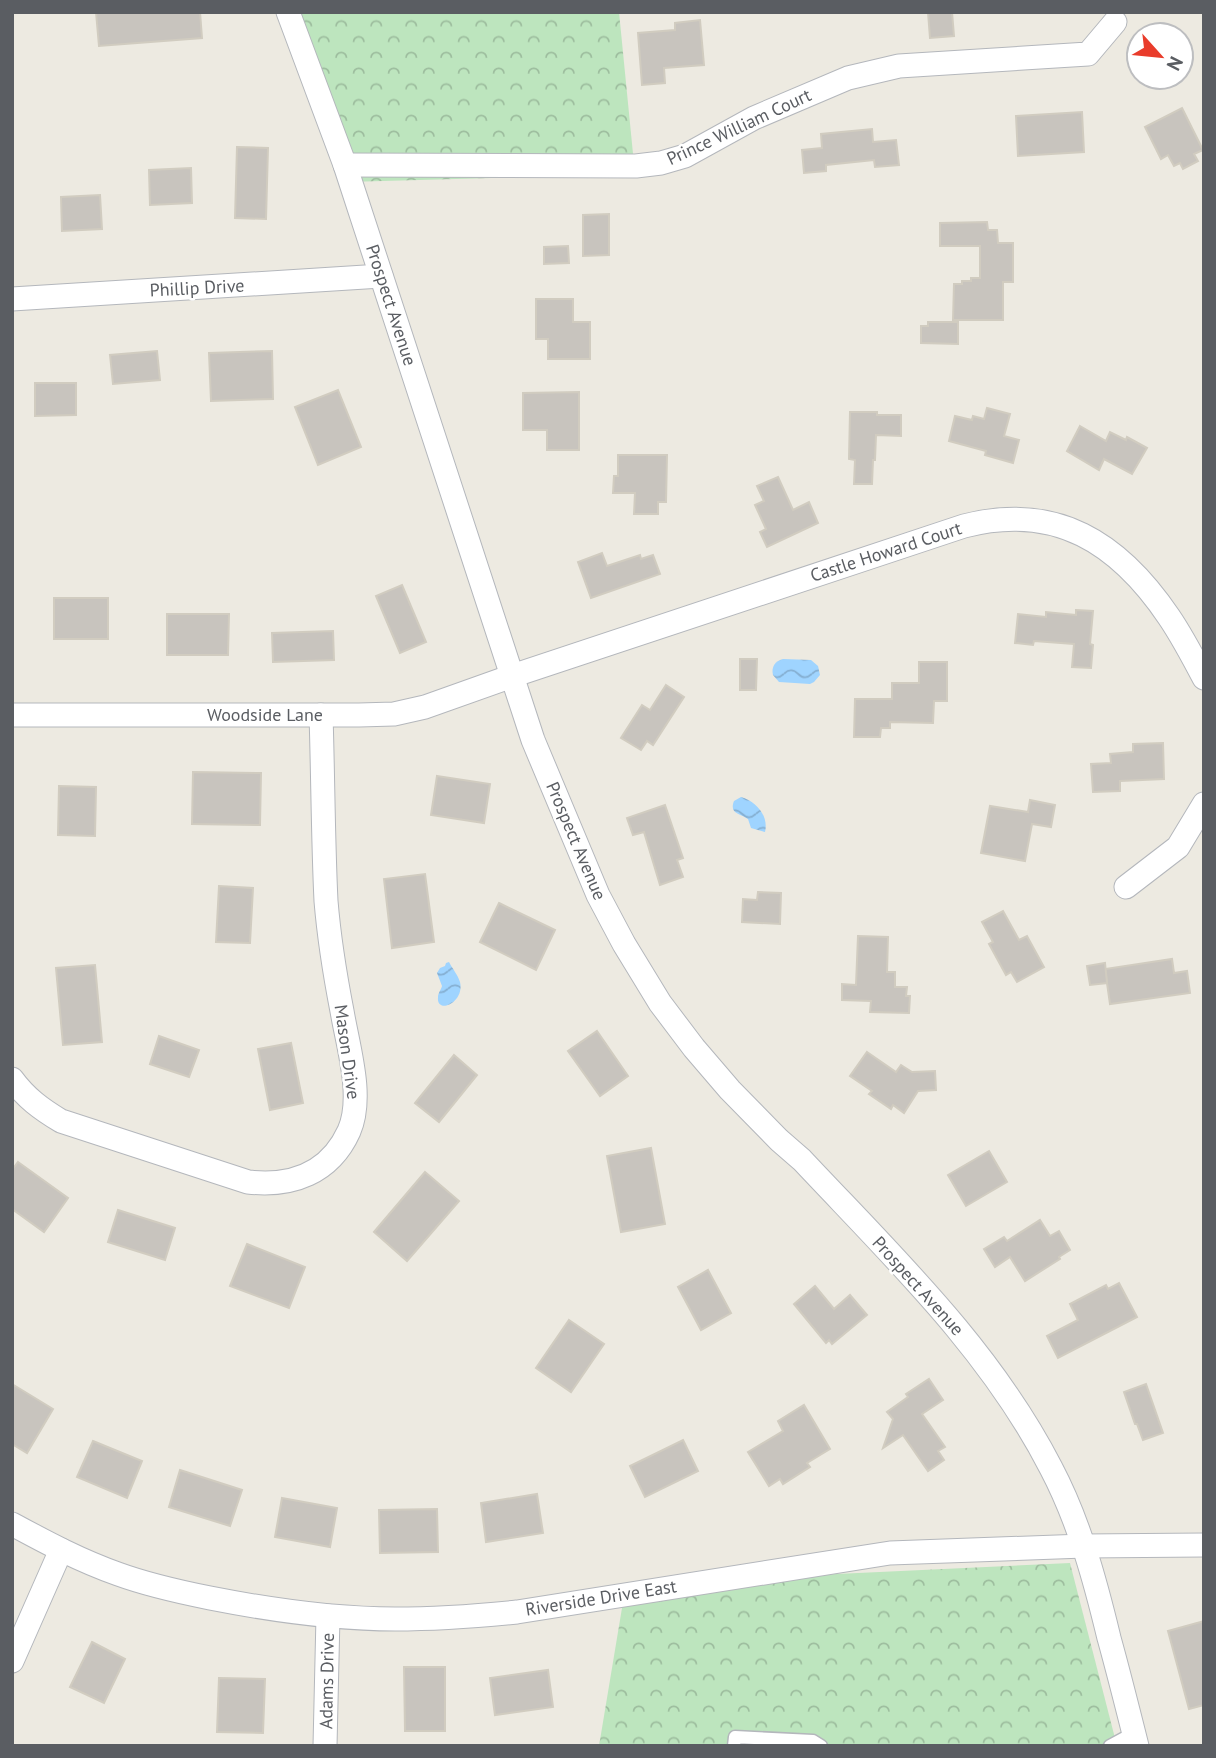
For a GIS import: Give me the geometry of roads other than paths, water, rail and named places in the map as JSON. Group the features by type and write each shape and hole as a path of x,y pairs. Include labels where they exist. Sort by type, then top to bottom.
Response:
{"street":[{"name":"Prospect Avenue","path":"288,12 345,165 533,740 598,895 660,1003 694,1048 730,1090 821,1180 941,1309 979,1355 1014,1404 1052,1468 1084,1546 1136,1739"},
{"name":"Prince William Court","path":"345,165 636,166 661,163 685,156 754,118 848,78 899,66 1088,54 1115,22"},
{"name":"Phillip Drive","path":"12,299 381,276"},
{"name":"Castle Howard Court","path":"512,676 964,526 1006,518 1037,520 1064,526 1092,539 1115,555 1146,586 1170,617 1204,678"},
{"name":"Woodside Lane","path":"12,715 394,714 425,708 512,676"},
{"name":"Mason Drive","path":"12,1079 41,1109 61,1121 248,1182 290,1182 310,1174 326,1162 339,1147 349,1130 355,1111 356,1091 338,989 327,903 321,715"},
{"path":"1126,887 1178,847 1204,804"},
{"name":"Riverside Drive East","path":"12,1524 61,1550 119,1574 182,1592 247,1605 328,1616 394,1619 517,1612 890,1553 1204,1545"},
{"path":"12,1661 61,1550"},
{"name":"Adams Drive","path":"325,1746 328,1616"}],"lane":[{"path":"734,1746 735,1737 813,1741 821,1746"},
{"path":"1110,1746 1136,1739"}],"water":[{"path":"783,659 811,660 818,666 820,675 810,684 779,682 773,675 773,667"},
{"path":"741,797 760,810 765,820 765,832 751,828 748,819 734,811 734,801"},
{"path":"449,962 459,979 460,989 455,1001 445,1006 439,1002 442,986 437,973"}]}
